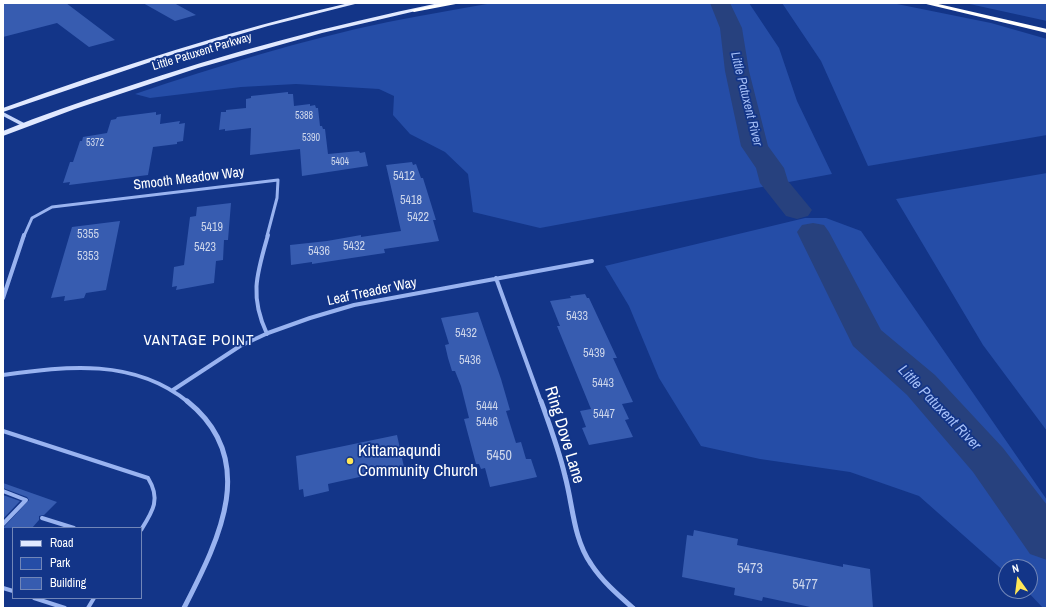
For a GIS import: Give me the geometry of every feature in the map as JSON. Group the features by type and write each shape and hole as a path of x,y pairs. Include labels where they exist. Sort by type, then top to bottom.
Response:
{"highway":[{"path":"414,10 458,3"},
{"path":"925,3 1047,31"}],"main road":[{"name":"Little Patuxent Parkway","path":"3,110 86,80 196,44 290,18 356,3"},
{"name":"Little Patuxent Parkway","path":"3,134 24,125 214,60 306,35 447,3"},
{"path":"3,114 24,125"}],"street":[{"name":"Smooth Meadow Way","path":"3,298 28,224 36,215 52,207 278,180 278,196 257,274 257,303 260,324 267,334"},
{"name":"Leaf Treader Way","path":"173,390 240,346 297,322 354,305 592,261"},
{"name":"Ring Dove Lane","path":"496,278 558,446 566,478 572,515 580,543 590,564 608,586 633,608"},
{"path":"3,375 57,370 117,370 142,377 173,390 195,406 211,426 222,448 227,472 224,507 217,540 184,608"}],"lane":[{"path":"3,431 148,478 154,487 157,499 152,513 142,528"},
{"path":"3,491 26,500 3,524"},
{"path":"42,518 71,527"},
{"path":"37,599 65,608"},
{"path":"88,608 93,599"}],"green space":[{"path":"493,3 749,3 779,48 797,101 832,174 540,228 473,212 468,174 445,152 410,134 393,115 394,96 379,89 296,84 241,87 150,98 135,94 197,73 292,45 388,22"},
{"path":"782,3 892,3 991,23 1047,39 1047,135 868,166 821,61"},
{"path":"965,3 1047,3 1047,21"},
{"path":"1047,173 1047,431 983,345 896,199"},
{"path":"805,218 826,218 861,231 1047,500 1047,608 1043,608 1035,599 1038,599 1038,559 998,559 998,566 919,496 850,472 760,459 701,446 659,378 629,306 605,266"}],"building":[{"path":"3,3 66,3 115,40 89,47 57,23 3,37"},
{"path":"143,3 174,3 196,15 175,21"},
{"path":"288,92 288,94 293,94 294,106 310,104 310,106 315,105 316,108 318,108 320,126 325,129 328,154 359,151 360,153 365,152 368,166 302,176 300,149 250,155 251,128 225,131 225,129 219,130 221,112 246,108 246,99 251,98 251,96"},
{"path":"156,112 156,115 161,114 160,124 180,121 179,124 185,123 183,141 177,142 177,144 153,147 148,175 69,185 70,182 63,183 70,162 73,162 80,141 82,141 83,137 107,133 111,120 116,119 117,117"},
{"path":"412,162 413,165 416,164 421,178 423,178 436,220 433,220 439,241 384,249 385,253 312,264 312,262 291,265 290,245 401,231 386,165"},
{"path":"231,203 228,240 224,240 223,260 216,261 214,283 176,290 177,286 172,287 174,267 184,265 190,217 196,216 197,207"},
{"path":"120,221 106,290 86,293 84,298 64,301 65,296 51,298 72,227"},
{"path":"585,294 587,298 589,298 617,358 613,358 633,402 622,404 629,419 625,420 633,437 589,445 582,428 586,427 580,411 591,409 557,326 560,326 550,301"},
{"path":"478,312 510,410 506,411 516,443 521,442 526,459 531,459 537,477 490,487 485,468 481,469 479,464 476,464 464,419 469,418 461,386 455,371 452,371 448,358 445,345 449,344 441,318"},
{"name":"Kittamaqundi Community Church","path":"397,435 404,467 328,484 329,491 304,497 303,489 299,490 296,456"},
{"path":"3,483 57,502 44,515 39,516 39,520 33,527 3,528 29,500 27,497 3,488"},
{"path":"3,495 20,501 3,519"},
{"path":"694,530 738,539 737,545 843,567 843,564 870,569 873,608 815,608 763,597 762,601 734,595 735,588 682,577 687,535 693,536"}],"waterway":[{"name":"Little Patuxent River","path":"720,3 731,28 737,71 755,146 770,168 774,183 797,210"},
{"name":"Little Patuxent River","path":"813,232 844,290 866,337 921,385 988,460 1047,540"}],"place":[{"name":"Kittamaqundi Community Church","path":"350,461"}],"district":[{"name":"VANTAGE POINT","path":"199,341"}]}
